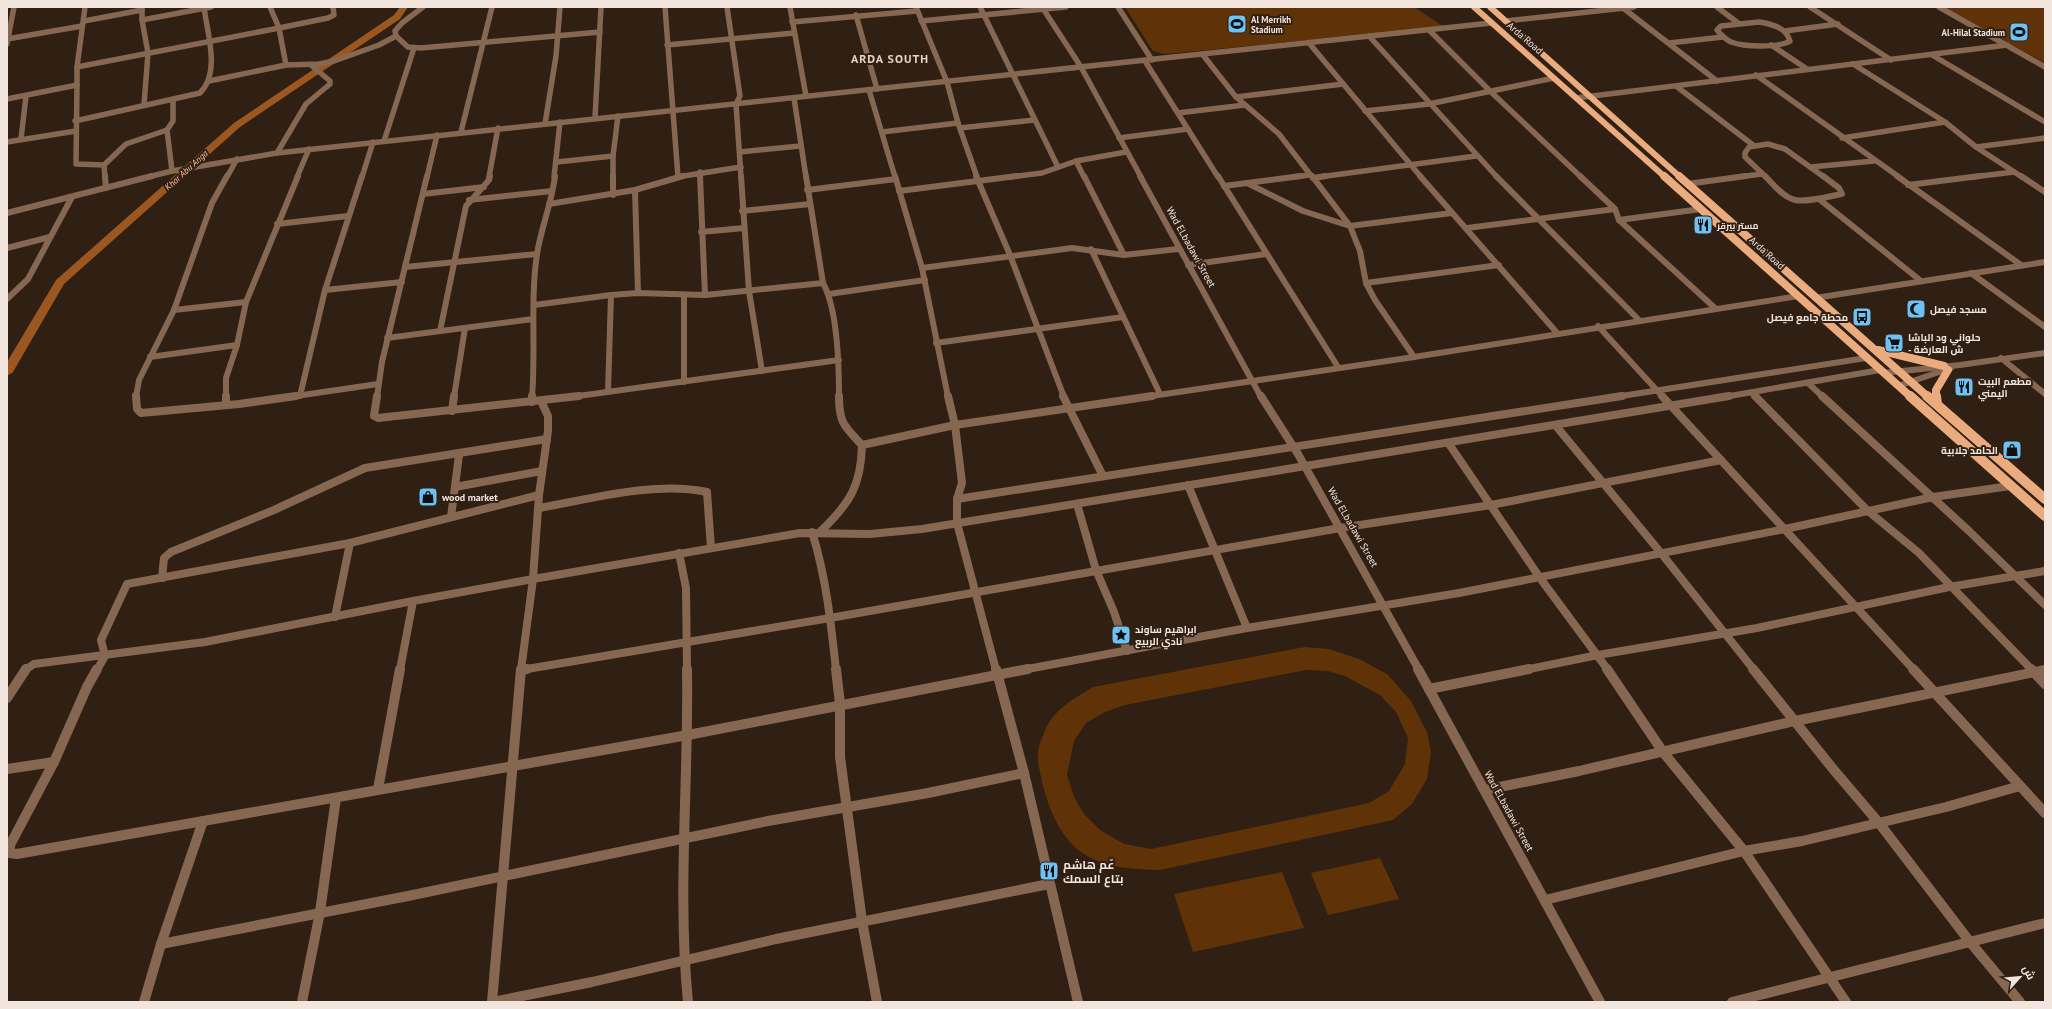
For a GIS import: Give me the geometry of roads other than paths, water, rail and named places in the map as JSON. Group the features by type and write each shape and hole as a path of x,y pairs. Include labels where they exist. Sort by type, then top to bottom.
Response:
{"main road":[{"name":"Arda Road","path":"1474,7 2045,516"},
{"name":"Arda Road","path":"1490,7 1815,298 2045,499"},
{"path":"1874,349 1946,368 1936,390 1937,404"}],"street":[{"path":"14,7 7,40 142,9 142,20 148,53 144,105"},
{"path":"85,7 78,67 75,121 76,164 104,165 126,144 166,130 173,120 173,100"},
{"path":"142,20 211,7"},
{"path":"270,7 279,28 286,65"},
{"path":"78,67 328,18 334,16 333,7"},
{"path":"423,7 402,23 395,31 396,36 408,47 414,48 600,32"},
{"path":"461,132 485,41 492,7"},
{"path":"545,124 556,56 560,7"},
{"path":"595,118 601,7"},
{"path":"665,7 678,177"},
{"path":"727,7 740,96 736,104 741,166 742,212 749,292 762,370"},
{"path":"790,7 806,96"},
{"path":"980,7 1058,167"},
{"path":"921,21 1042,8 1066,7"},
{"path":"1118,7 1152,60"},
{"path":"1567,7 1568,14"},
{"path":"1506,21 1634,7"},
{"path":"1717,7 1738,23"},
{"path":"1810,7 1891,60"},
{"path":"1939,7 2045,67"},
{"path":"75,121 200,93 209,81 209,41 204,8"},
{"name":"Wad ELbadawi Street","path":"1042,8 1081,67 1178,249 1251,381 1304,465 1384,606 1600,1002"},
{"path":"1623,8 1717,80"},
{"path":"792,22 916,9 947,82 959,125 978,181 1010,255 1068,408 1103,476"},
{"path":"856,15 882,132 925,280 936,343 954,425 962,483 957,499 957,523 1024,773 1078,1002"},
{"path":"7,213 173,170 277,153 498,128 674,111 1491,23"},
{"path":"1785,31 1790,41 1753,47 1732,42 1723,37 1716,30 1721,26 1738,23 1766,23 1785,31 1838,24"},
{"path":"1429,30 1489,90 1615,209 1619,220 1716,309"},
{"path":"668,45 794,32"},
{"path":"209,81 286,65 311,65 334,61 384,43 396,36"},
{"path":"1369,36 1476,156 1639,320"},
{"path":"1668,43 1723,37"},
{"path":"1309,43 1452,214 1467,228 1558,334"},
{"path":"1771,45 1807,69"},
{"path":"1576,98 1756,75 2007,46"},
{"path":"384,142 414,48"},
{"path":"1203,55 1236,97 1271,125 1350,226 1360,251 1366,283 1375,300 1414,357"},
{"path":"1932,55 2045,122"},
{"path":"1145,61 1338,367"},
{"path":"1853,64 1945,122 1976,147 2045,192"},
{"path":"277,153 306,104 330,84 330,81 311,65"},
{"path":"1756,75 2020,265"},
{"path":"1365,110 1429,104 1489,90 1554,78"},
{"path":"1236,97 1343,84"},
{"path":"7,99 77,85"},
{"path":"1676,86 1753,145"},
{"path":"20,139 26,96"},
{"path":"794,98 800,146 823,283 829,294 840,360 839,414 844,426 862,445 862,468 854,494 845,507 817,531"},
{"path":"1178,113 1245,105"},
{"path":"613,195 613,156 618,116"},
{"path":"882,132 1034,120"},
{"path":"532,402 534,354 532,318 537,254 552,191 557,162 560,122"},
{"path":"1842,138 1945,122"},
{"path":"440,331 466,206 469,200 484,187 489,180 498,128"},
{"path":"1119,138 1188,129"},
{"path":"7,142 76,130"},
{"path":"166,130 173,170"},
{"path":"437,135 424,194 387,338 373,413 374,416 378,418 541,401 840,360"},
{"path":"1976,147 2045,138"},
{"path":"300,396 325,290 373,142"},
{"path":"1768,144 1779,146 1811,167 1839,188 1842,193 1838,196 1819,199 1801,201 1791,199 1745,157 1746,150 1753,145 1768,144"},
{"path":"740,152 800,146"},
{"path":"226,405 226,378 237,345 246,302 277,224 309,150"},
{"path":"899,191 1042,173 1076,161 1126,152"},
{"path":"557,162 613,156"},
{"path":"1224,186 1411,166 1476,156"},
{"path":"236,159 212,202 174,310 139,380 136,396 137,409 141,413 150,413 300,396 378,384"},
{"path":"1076,161 1124,255"},
{"path":"1811,167 1874,161"},
{"path":"104,165 106,188"},
{"path":"549,204 613,195 700,172 741,166"},
{"path":"700,172 701,232 705,295"},
{"path":"1908,185 2014,172"},
{"path":"1687,184 1762,174"},
{"path":"807,190 896,179"},
{"path":"1247,183 1303,211 1350,226 1452,214"},
{"path":"424,194 484,187"},
{"path":"635,190 638,293"},
{"path":"469,200 552,191"},
{"path":"7,299 28,279 72,197"},
{"path":"1819,199 1921,281"},
{"path":"742,212 810,204"},
{"path":"1467,228 1615,209"},
{"path":"1619,220 1701,209"},
{"path":"277,224 348,216"},
{"path":"701,232 744,228"},
{"path":"7,248 50,237"},
{"path":"922,268 1010,255 1072,248 1091,249 1124,255 1178,249"},
{"path":"1091,249 1160,394"},
{"path":"405,268 537,254"},
{"path":"1188,265 1266,254"},
{"path":"1815,298 2045,262"},
{"path":"1366,283 1499,265"},
{"path":"1971,273 2045,327"},
{"path":"829,294 925,280"},
{"path":"325,290 402,282"},
{"path":"534,305 611,295 638,293 684,296 705,295 749,292 823,283"},
{"path":"608,392 611,295"},
{"path":"684,296 684,382"},
{"path":"862,445 954,425 1338,367 1414,357 1558,334 1598,326 1799,296"},
{"path":"174,310 246,302"},
{"path":"936,343 1123,317"},
{"path":"387,338 532,318"},
{"path":"1598,326 1655,390 1785,529 2045,813"},
{"path":"452,411 465,328"},
{"path":"150,357 237,345"},
{"path":"7,698 29,666 205,642 533,578 679,553 817,531 850,534 883,533 957,523 1304,465 1449,444 1808,383 1899,370 1946,368 2001,358 2045,353"},
{"path":"957,499 1866,358"},
{"path":"2001,358 2045,394"},
{"path":"1898,386 1913,383 1946,368"},
{"path":"1808,383 1932,497 2045,605"},
{"path":"1752,393 1868,511 1919,553 1949,587 2045,684"},
{"path":"541,401 548,416 547,439 539,495 533,578 522,670 502,875 493,1002 862,921 1049,884"},
{"path":"1556,426 1661,553 1833,769 1879,823 1970,942 2020,1002"},
{"path":"162,578 164,558 171,552 291,503 354,472 373,467 459,455 547,439"},
{"path":"1449,444 1540,578 1598,655 1663,752 1744,851 1846,1002"},
{"path":"450,517 459,455"},
{"path":"522,670 686,643 1340,528 1491,505 1721,460"},
{"path":"455,487 542,471"},
{"path":"1188,485 1247,628"},
{"path":"539,495 350,543 127,584 123,588 101,640 105,656 87,687 54,762 10,845 10,852 18,854 688,735 840,704 1247,628 1384,606 1540,578 1785,529 1932,497 2010,486"},
{"path":"539,508 629,494 668,490 700,489 707,492 708,497 711,548"},
{"path":"1077,504 1096,570 1114,612 1127,651"},
{"path":"817,531 819,554 830,618 840,704 840,757 862,921 877,1002"},
{"path":"335,617 350,543"},
{"path":"679,553 686,588 688,735 683,839 684,961 688,1002"},
{"path":"1429,689 1598,655 1664,645 1856,608 1949,587 2045,571"},
{"path":"378,790 413,602"},
{"path":"1485,790 1663,752 1796,721 2045,670"},
{"path":"7,769 54,762"},
{"path":"161,944 408,896 502,875 683,839 974,784 1024,773"},
{"path":"1545,900 1744,851 1802,841 1946,807 2020,786"},
{"path":"302,1002 320,912 336,798"},
{"path":"144,1002 161,944 203,821"},
{"path":"1732,1002 2045,923"}],"waterway":[{"name":"Khor Abu Anga","path":"7,372 60,282 237,125 397,17 404,7"}],"place":[{"name":"Al Merrikh Stadium","path":"1237,24"},
{"name":"Al-Hilal Stadium","path":"2019,32"},
{"name":"مستر بيرقر","path":"1703,225"},
{"name":"مسجد فيصل","path":"1916,309"},
{"name":"محطة جامع فيصل","path":"1862,317"},
{"name":"حلواني ود الباشا - ش العارضة","path":"1894,343"},
{"name":"مطعم البيت اليمني","path":"1964,387"},
{"name":"الحامد جلابية","path":"2012,450"},
{"name":"wood market","path":"428,497"},
{"name":"ابراهيم ساوند نادي الربيع","path":"1121,635"},
{"name":"عّم هاشم بتاع السمك","path":"1049,871"}],"district":[{"name":"ARDA SOUTH","path":"890,58"}]}
